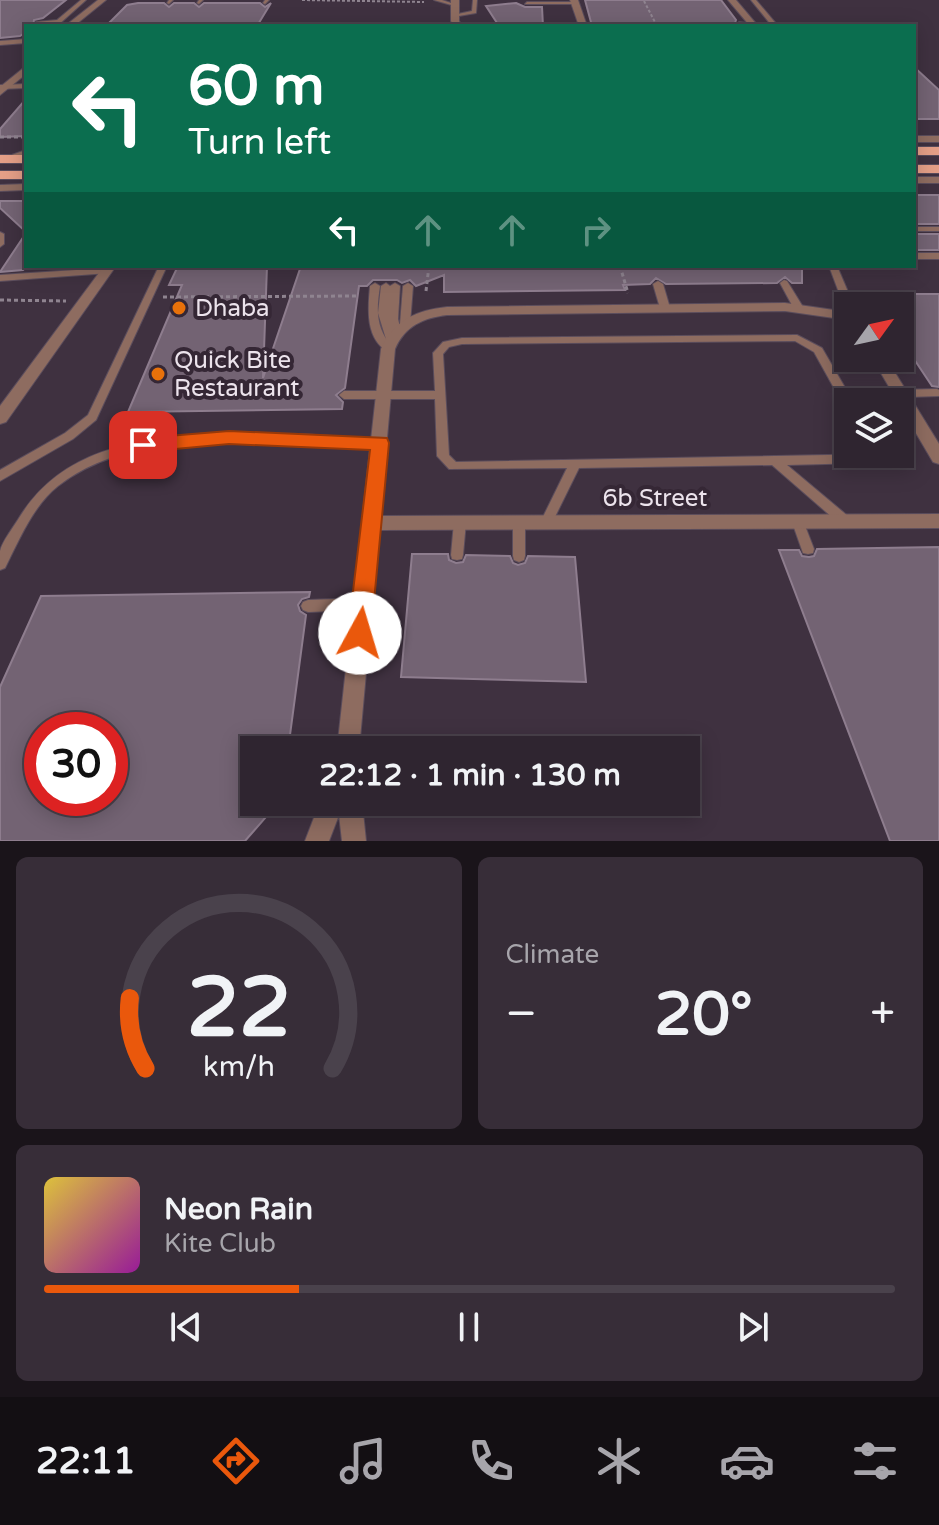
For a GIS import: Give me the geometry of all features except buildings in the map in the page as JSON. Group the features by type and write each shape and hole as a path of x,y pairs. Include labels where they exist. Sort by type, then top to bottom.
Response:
{"main road":[{"path":"916,151 939,151"},
{"path":"1,159 24,159"},
{"path":"916,169 939,169"},
{"path":"0,175 24,175"}],"street":[{"path":"79,23 102,0"},
{"path":"733,1 752,24"},
{"path":"455,3 455,22"},
{"path":"575,3 582,24"},
{"path":"0,45 24,47"},
{"path":"3,87 24,72"},
{"path":"916,139 939,139"},
{"path":"916,180 939,180"},
{"path":"0,188 24,187"},
{"path":"0,418 105,273"},
{"path":"349,736 383,395 395,336 424,315 447,311 798,307 834,313"},
{"path":"914,415 937,450"},
{"name":"6b Street","path":"371,523 939,521"},
{"path":"317,841 327,816"},
{"path":"351,816 354,841"}],"lane":[{"path":"455,22 474,12 475,0"},
{"path":"753,0 773,24"},
{"path":"436,1 455,3"},
{"path":"722,2 733,1"},
{"path":"62,5 81,2"},
{"path":"40,21 58,22 81,2"},
{"path":"527,3 575,3"},
{"path":"542,6 575,3"},
{"path":"3,87 24,85"},
{"path":"1,159 24,153"},
{"path":"916,229 939,229"},
{"path":"0,234 0,244"},
{"path":"916,256 939,256"},
{"path":"0,476 69,436 92,417 162,268"},
{"path":"834,268 843,292"},
{"path":"0,278 105,273"},
{"path":"784,283 798,307"},
{"path":"658,284 665,308"},
{"path":"395,336 408,286"},
{"path":"382,288 372,323 380,341 395,336"},
{"path":"382,288 383,313 395,336"},
{"path":"834,460 448,464 443,456 438,353 446,344 454,342 787,337 807,341 818,350 840,388"},
{"path":"914,390 935,390"},
{"path":"344,395 440,395"},
{"path":"0,564 22,522 52,485 87,460 120,449 229,438 380,443"},
{"path":"775,461 845,521"},
{"path":"546,523 575,464"},
{"path":"457,555 460,522"},
{"path":"798,522 808,549"},
{"path":"519,523 519,556"},
{"path":"308,606 362,604"}],"path":[{"path":"302,0 436,1"},
{"path":"644,1 656,24"},
{"path":"0,137 24,137"},
{"path":"621,268 631,307"},
{"path":"148,297 382,288"},
{"path":"0,300 85,301"}],"place":[{"name":"Dhaba","path":"179,308"},
{"name":"Quick Bite Restaurant","path":"158,374"}],"route":[{"path":"143,445 229,438 380,443 360,633"}]}
